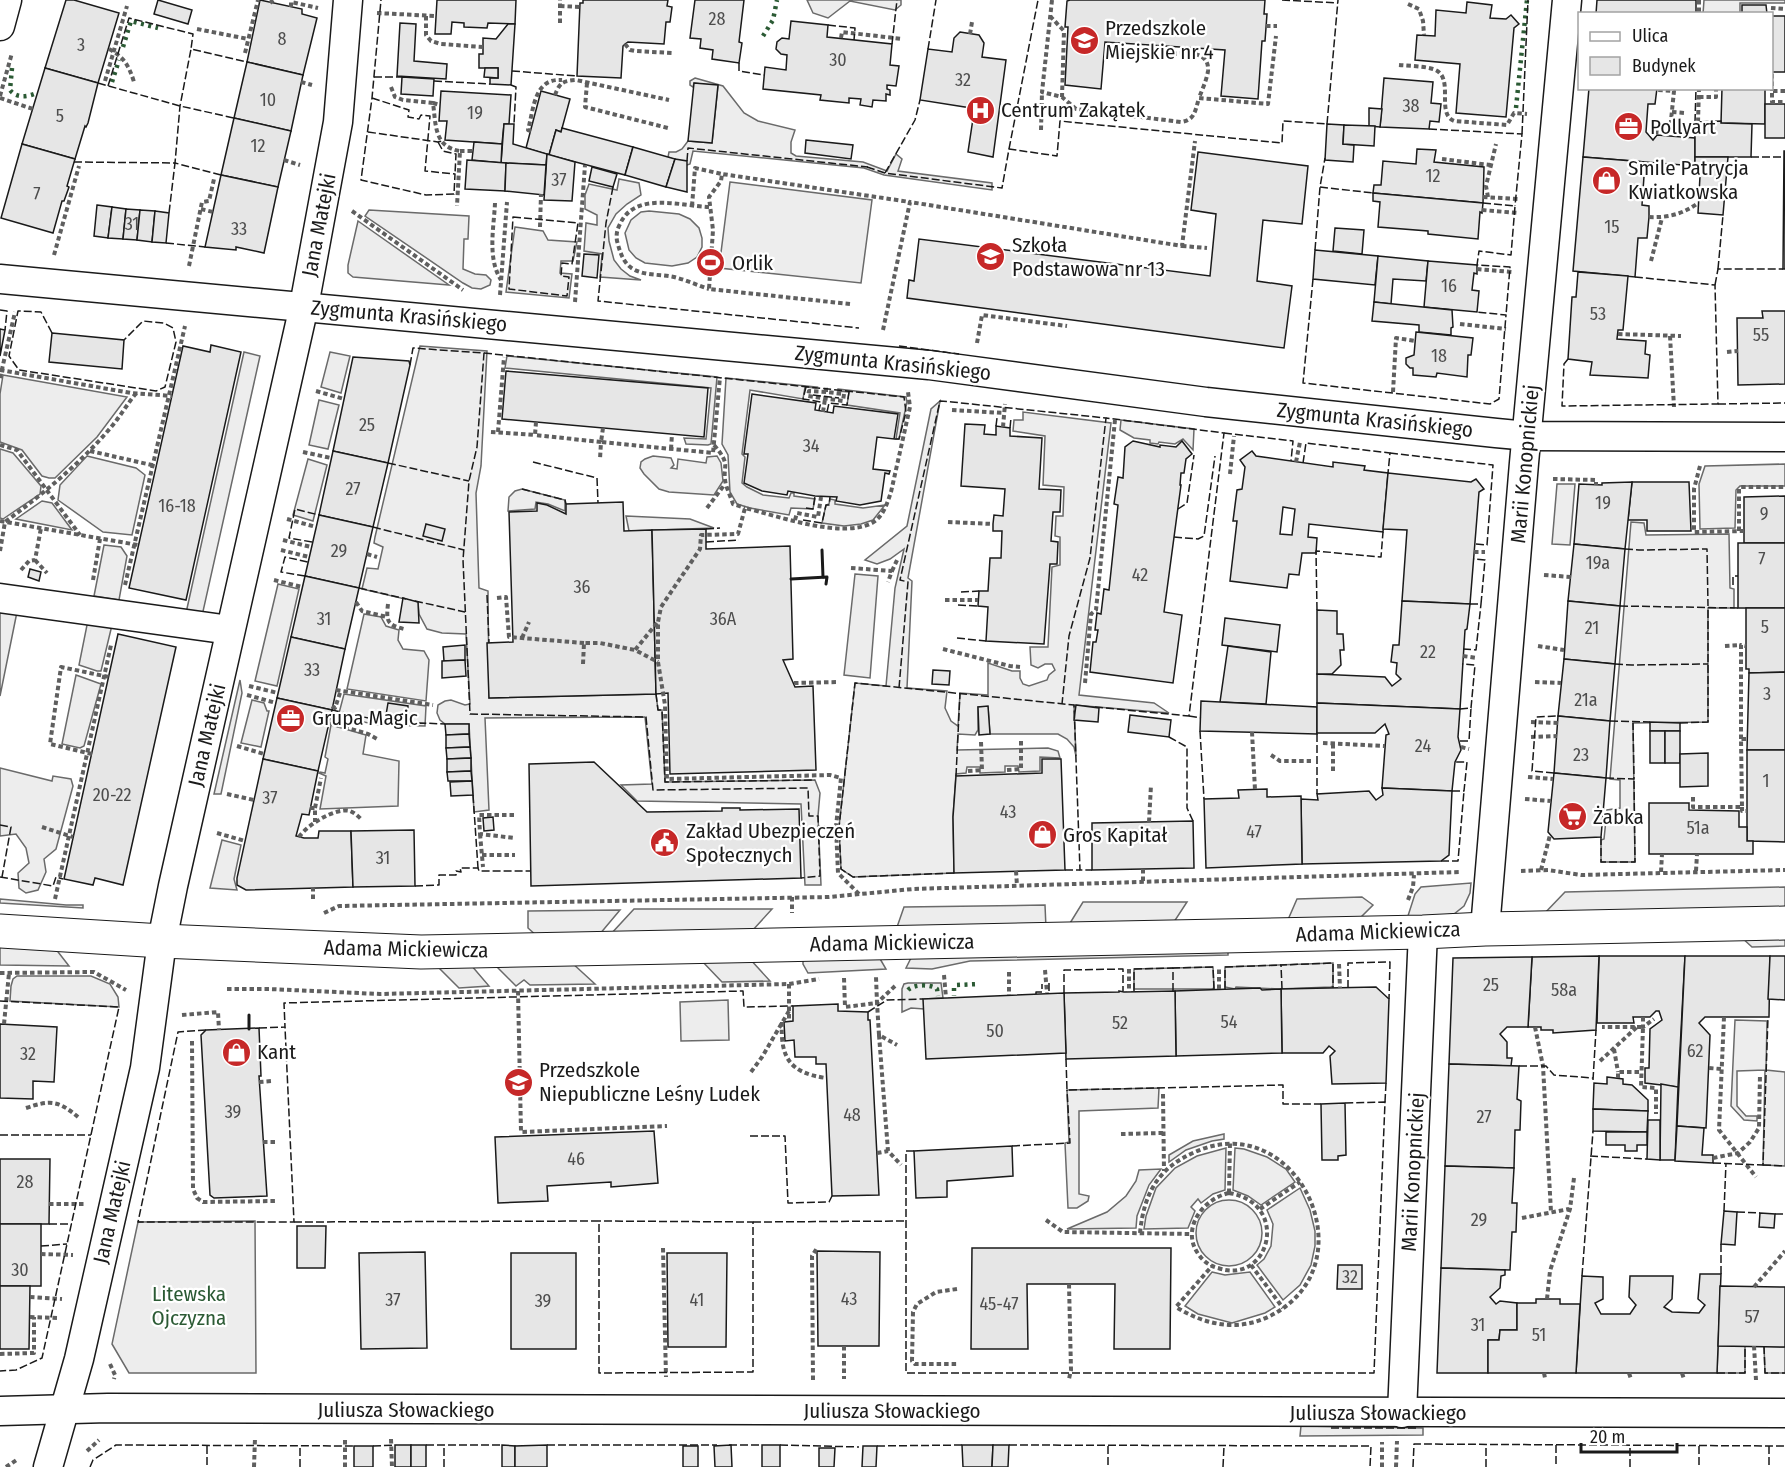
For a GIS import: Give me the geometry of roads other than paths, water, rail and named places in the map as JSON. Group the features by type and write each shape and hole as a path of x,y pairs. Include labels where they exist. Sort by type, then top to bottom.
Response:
{"street":[{"path":"0,26 8,0"},
{"name":"Marii Konopnickiej","path":"1485,929 1568,0"},
{"name":"Jana Matejki","path":"35,1461 65,1410 82,1347 144,1068 162,942 173,886 304,306 338,122 347,7"},
{"name":"Zygmunta Krasińskiego","path":"0,279 929,365 1206,402 1528,436 1785,437"},
{"path":"7,599 230,630"},
{"name":"Adama Mickiewicza","path":"0,931 162,942 421,952 1785,923"},
{"name":"Marii Konopnickiej","path":"1402,1413 1423,932"},
{"name":"Juliusza Słowackiego","path":"0,1411 132,1408 1785,1413"}],"place":[{"name":"Przedszkole Miejskie nr 4","path":"1084,40"},
{"name":"Centrum Zakątek","path":"980,110"},
{"name":"Pollyart","path":"1629,127"},
{"name":"Smile Patrycja Kwiatkowska","path":"1607,180"},
{"name":"Szkoła Podstawowa nr 13","path":"991,257"},
{"name":"Orlik","path":"711,263"},
{"name":"Grupa Magic","path":"291,718"},
{"name":"Żabka","path":"1572,817"},
{"name":"Gros Kapitał","path":"1042,835"},
{"name":"Zakład Ubezpieczeń Społecznych","path":"665,843"},
{"name":"Kant","path":"236,1052"},
{"name":"Przedszkole Niepubliczne Leśny Ludek","path":"518,1082"}],"park label":[{"name":"Litewska Ojczyzna","path":"189,1306"}]}
